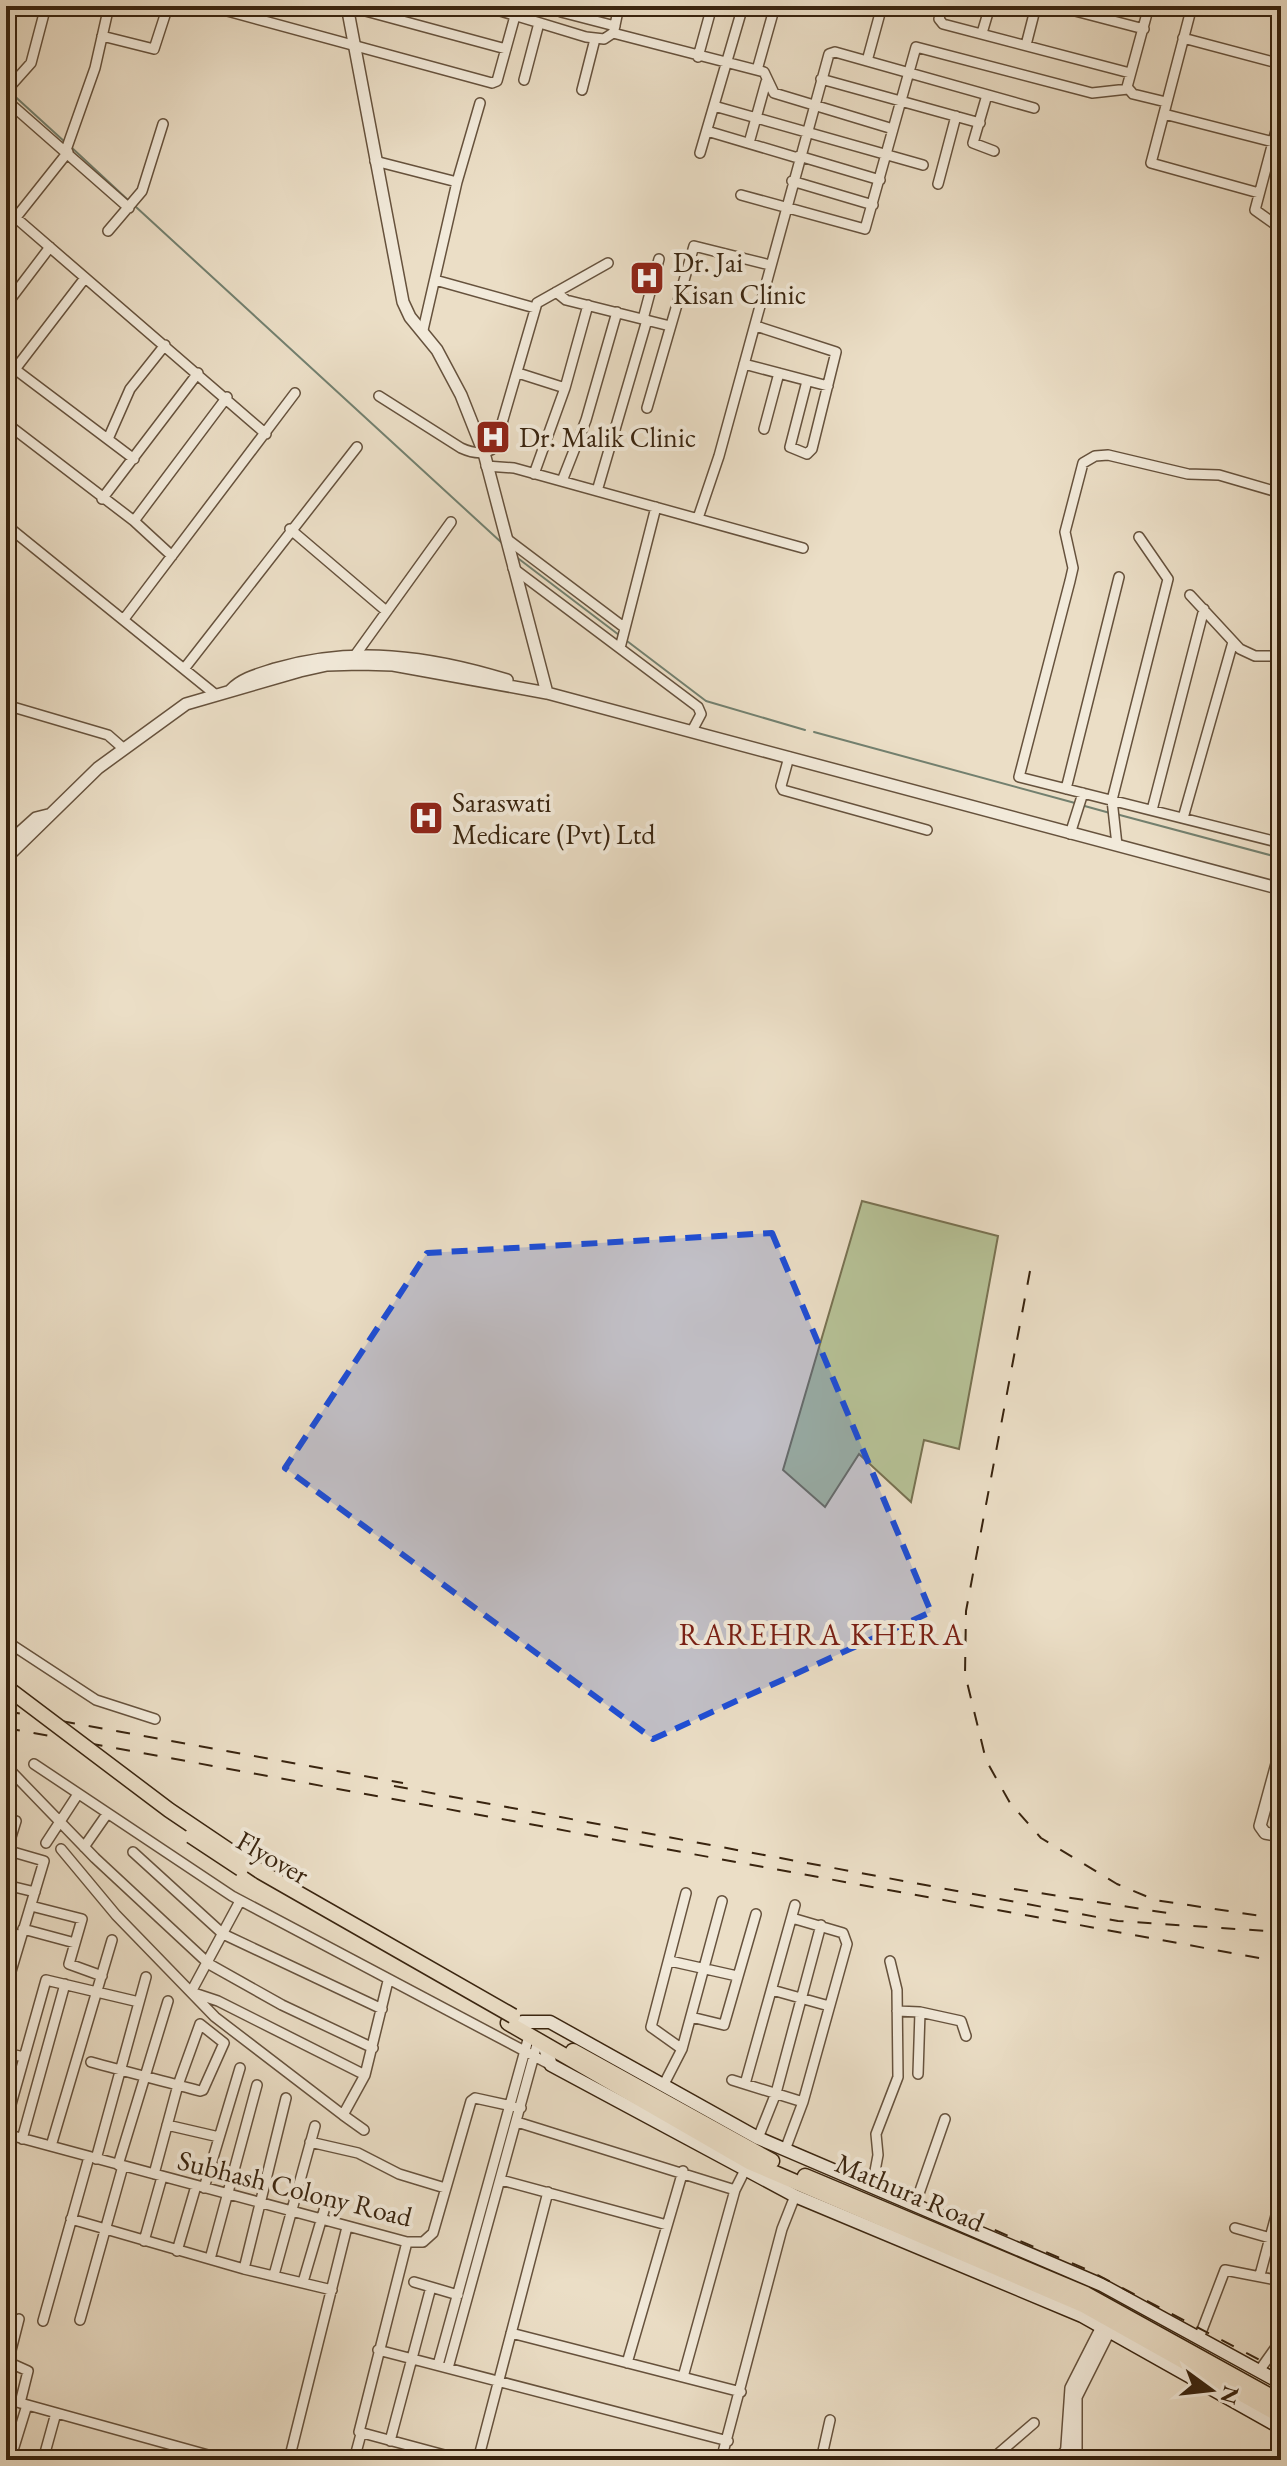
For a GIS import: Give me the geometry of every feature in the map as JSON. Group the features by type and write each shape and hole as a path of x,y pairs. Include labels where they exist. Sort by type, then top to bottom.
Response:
{"highway":[{"name":"Flyover","path":"6,1687 169,1810 261,1872 526,2037"},
{"name":"Flyover","path":"6,1699 223,1859 526,2037"},
{"name":"Mathura Road","path":"526,2037 729,2157 1109,2306 1281,2402"},
{"name":"Mathura Road","path":"526,2037 756,2154 797,2184"},
{"path":"797,2184 807,2159"},
{"name":"Mathura Road","path":"1036,2279 1281,2416"}],"main road":[{"path":"1281,2383 1102,2285 758,2138 550,2022 526,2037 551,2065 729,2157 744,2172 797,2184 1105,2329 1281,2428"}],"street":[{"path":"9,89 31,63 46,6"},
{"path":"6,230 68,148 109,6"},
{"path":"102,36 154,49 168,6"},
{"path":"209,6 240,10 261,20 492,83 497,81 515,16"},
{"path":"261,20 263,6"},
{"path":"506,49 347,6 403,302 461,395 484,453 547,693"},
{"path":"484,6 505,9 515,16 595,39 614,30"},
{"path":"614,30 619,6"},
{"path":"698,57 712,6"},
{"path":"700,153 743,6"},
{"path":"757,70 775,6"},
{"path":"867,61 882,6"},
{"path":"942,6 941,23 1130,73"},
{"path":"982,33 990,6"},
{"path":"1026,45 1036,6"},
{"path":"1056,6 1094,11 1144,29"},
{"path":"1128,89 1149,6"},
{"path":"1192,6 1151,159 1153,164 1259,193"},
{"path":"557,28 562,9 614,30 698,57 757,70 765,73 771,92 893,129"},
{"path":"524,80 539,23"},
{"path":"1183,38 1281,64"},
{"path":"582,90 595,39"},
{"path":"741,195 862,229 873,205 913,51 920,47 1092,93 1128,89 1166,102"},
{"path":"698,518 756,326 798,157 832,52 1034,108"},
{"path":"821,79 980,123"},
{"path":"749,143 766,82"},
{"path":"987,95 973,143 994,151"},
{"path":"6,100 68,148 132,204"},
{"path":"423,330 457,182 480,103"},
{"path":"714,106 923,165"},
{"path":"1281,112 1256,212 1276,225 1281,254"},
{"path":"1164,114 1273,142"},
{"path":"938,184 956,116"},
{"path":"108,231 132,204 163,124"},
{"path":"707,131 880,180"},
{"path":"375,161 457,182"},
{"path":"792,181 873,205"},
{"path":"16,218 227,397 266,434"},
{"path":"647,408 694,246 702,245 770,265"},
{"path":"6,305 50,247"},
{"path":"597,491 659,259"},
{"path":"379,396 461,448 484,453 495,447 539,301 608,263"},
{"path":"6,381 85,278"},
{"path":"435,280 535,308"},
{"path":"556,292 562,298 670,326"},
{"path":"534,474 565,388 588,305"},
{"path":"562,481 586,420 617,312"},
{"path":"756,326 835,351 811,451 807,454 790,447 807,381"},
{"path":"108,439 130,389 165,345"},
{"path":"744,364 828,386"},
{"path":"16,370 134,459"},
{"path":"102,499 198,373"},
{"path":"518,373 565,388"},
{"path":"764,429 779,373"},
{"path":"124,619 295,393"},
{"path":"134,521 227,397"},
{"path":"6,423 134,521 172,556"},
{"path":"184,669 290,529 357,447"},
{"path":"1281,493 1219,475 1188,474 1108,455 1095,456 1083,463 1065,532 1073,568 1019,777 1066,789 1080,800 1113,808 1152,810 1281,843"},
{"path":"486,466 562,481 803,548"},
{"path":"622,638 656,507"},
{"path":"356,654 451,522"},
{"path":"6,525 216,695"},
{"path":"290,529 385,610"},
{"path":"1117,845 1113,808 1168,579 1139,537"},
{"path":"508,543 622,638 698,707 701,714 693,729"},
{"path":"512,564 589,612 622,638"},
{"path":"1066,789 1119,577"},
{"path":"1190,595 1233,642 1249,654 1281,656"},
{"path":"1152,810 1204,609"},
{"path":"1183,818 1233,642"},
{"path":"231,690 243,680 302,662 356,654 471,671 506,679 518,687"},
{"path":"6,845 36,818 48,815 124,749 186,704 327,665 393,665 547,693 693,729 1070,834 1280,885"},
{"path":"6,705 108,735 124,749"},
{"path":"789,757 781,786 783,790 927,830"},
{"path":"1070,834 1080,800"},
{"path":"6,858 45,823 48,815"},
{"path":"6,1641 96,1700 155,1719"},
{"path":"1281,1749 1260,1826 1265,1833 1281,1836"},
{"path":"34,1764 240,1901 388,1981 526,2037 517,2122 443,2366"},
{"path":"6,1766 84,1847 209,1964 282,2005 373,2048"},
{"path":"46,1843 78,1794"},
{"path":"84,1847 107,1814"},
{"path":"6,1988 8,1969 44,1861 7,1850 16,1821"},
{"path":"61,1849 116,1915 224,2024 364,2130"},
{"path":"133,1852 223,1934 382,2009"},
{"path":"6,1885 35,1892"},
{"path":"682,2049 651,2027 686,1893"},
{"path":"191,1992 209,1964 240,1901"},
{"path":"664,2084 682,2049 722,1901"},
{"path":"745,2084 795,1905"},
{"path":"31,1906 80,1918 70,1965 102,1976"},
{"path":"691,2017 724,2025 756,1914"},
{"path":"785,2150 803,2102 847,1938 821,1925 792,1918"},
{"path":"758,2138 776,2093 821,1925"},
{"path":"6,1931 75,1943"},
{"path":"51,2146 112,1940"},
{"path":"670,1961 737,1976"},
{"path":"872,2187 878,2155 876,2134 898,2077 897,1990 890,1961"},
{"path":"43,2321 71,2219 120,2070 146,1977"},
{"path":"343,2115 365,2075 388,1981"},
{"path":"6,2122 44,1982 139,2002"},
{"path":"22,2139 65,1984"},
{"path":"772,1990 829,2006"},
{"path":"191,1992 218,2001 365,2075"},
{"path":"80,2320 168,2001"},
{"path":"897,2011 920,2012 961,2021 966,2036"},
{"path":"918,2074 920,2012"},
{"path":"91,2062 178,2085 205,2089 224,2043 200,2024 178,2085 167,2125 144,2241"},
{"path":"897,2048 918,2048"},
{"path":"6,2053 24,2057"},
{"path":"177,2251 219,2137 240,2068"},
{"path":"732,2080 803,2102"},
{"path":"210,2259 257,2085"},
{"path":"244,2269 286,2098"},
{"name":"Subhash Colony Road","path":"6,2134 347,2227 407,2242 423,2242 433,2233 471,2101 475,2098 517,2107"},
{"path":"443,2366 458,2295 517,2107"},
{"path":"915,2205 945,2119"},
{"path":"517,2122 683,2171 735,2190"},
{"path":"167,2125 219,2137"},
{"path":"274,2275 315,2126"},
{"path":"310,2142 358,2153 399,2174 445,2188"},
{"path":"627,2363 683,2171"},
{"path":"683,2377 735,2190 744,2172"},
{"path":"501,2180 667,2225"},
{"path":"721,2460 782,2229 797,2184"},
{"path":"478,2460 548,2192"},
{"path":"303,2282 328,2197"},
{"path":"1260,2275 1280,2202"},
{"path":"71,2219 177,2251 332,2290"},
{"path":"289,2460 347,2227"},
{"path":"1235,2228 1281,2241"},
{"path":"354,2460 378,2350 407,2242"},
{"path":"1199,2338 1225,2270 1281,2281"},
{"path":"414,2282 458,2295"},
{"path":"390,2441 431,2287"},
{"path":"10,2460 24,2404 28,2371 8,2362 19,2319"},
{"path":"1056,2460 1066,2455 1071,2388 1105,2329"},
{"path":"1076,2460 1076,2397 1105,2329"},
{"path":"511,2333 741,2392"},
{"path":"1259,2371 1281,2340"},
{"path":"378,2350 728,2441"},
{"path":"6,2399 226,2460"},
{"path":"43,2460 56,2413"},
{"path":"821,2460 830,2420"},
{"path":"991,2460 1034,2423"},
{"path":"361,2434 390,2441 424,2455 463,2460"}],"highlighted area":[{"path":"772,1233 931,1612 653,1739 285,1468 427,1253"}],"green space":[{"path":"862,1201 998,1236 959,1449 924,1440 911,1502 859,1454 825,1507 783,1470"}],"waterway":[{"path":"9,91 66,143"},
{"path":"71,147 128,200"},
{"path":"136,207 502,543"},
{"path":"515,556 619,635"},
{"path":"627,641 706,701 805,730"},
{"path":"814,732 1075,803"},
{"path":"1081,805 1110,813"},
{"path":"1116,814 1281,858"}],"railway":[{"path":"1030,1271 966,1611 965,1674 986,1760 1010,1803 1041,1838 1117,1884 1155,1900 1281,1919"},
{"path":"6,1711 403,1783"},
{"path":"6,1728 1281,1962"},
{"path":"394,1786 1118,1921 1281,1932"},
{"path":"1014,1889 1180,1915"},
{"path":"969,2219 1088,2270 1281,2371"}],"place":[{"name":"Dr. Jai Kisan Clinic","path":"647,278"},
{"name":"Dr. Malik Clinic","path":"493,437"},
{"name":"Saraswati Medicare (Pvt) Ltd","path":"426,818"}],"district":[{"name":"RAREHRA KHERA","path":"822,1635"}]}
